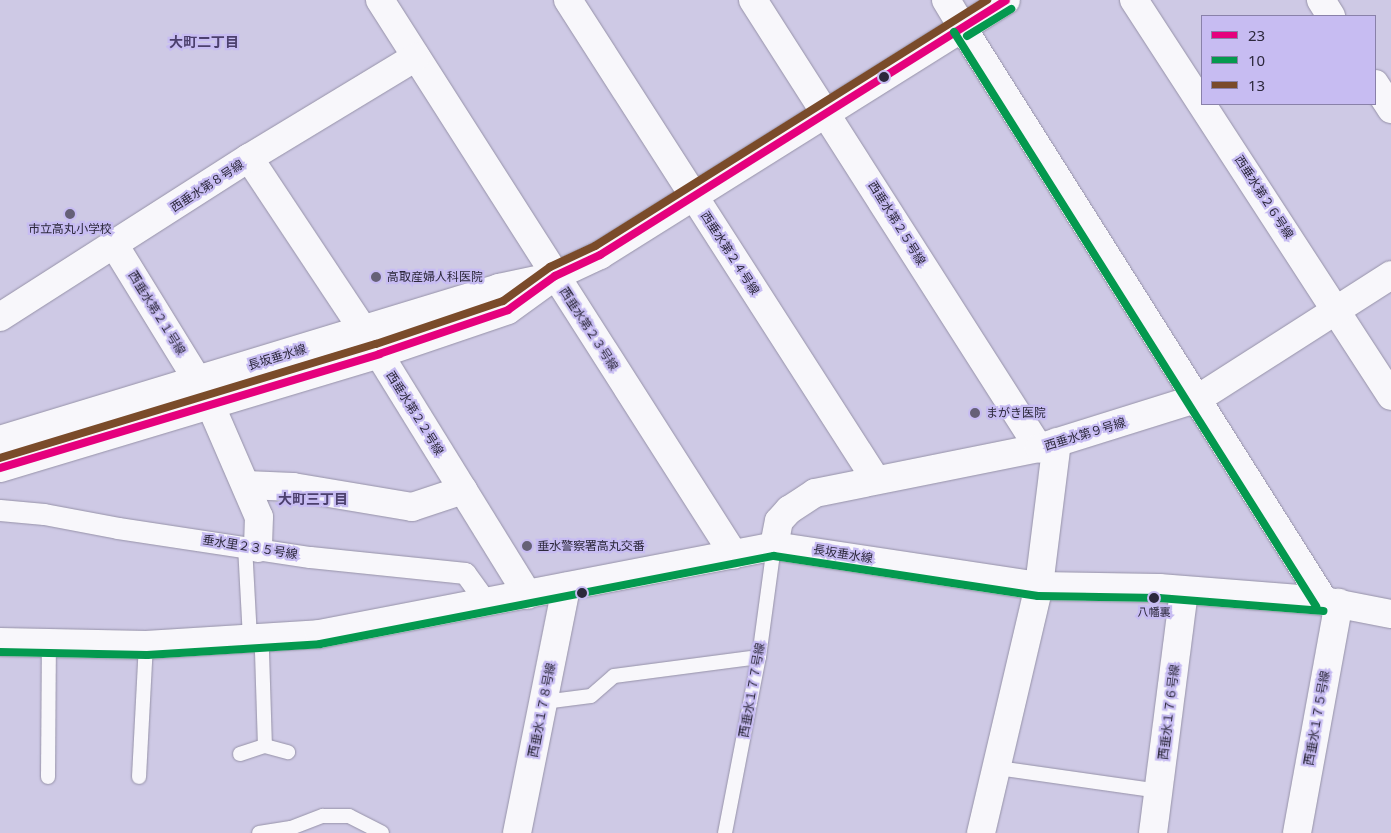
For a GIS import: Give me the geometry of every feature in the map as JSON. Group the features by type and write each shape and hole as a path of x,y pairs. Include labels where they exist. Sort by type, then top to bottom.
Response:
{"street":[{"name":"西垂水第２３号線","path":"380,0 734,555"},
{"name":"西垂水第２４号線","path":"568,0 876,480"},
{"name":"西垂水第２５号線","path":"752,0 1048,445"},
{"path":"946,0 1331,602"},
{"name":"長坂垂水線","path":"0,440 379,354 508,310 555,276 600,255 1006,0"},
{"name":"西垂水第２６号線","path":"1134,0 1201,102"},
{"path":"1321,0 1330,15"},
{"name":"西垂水第８号線","path":"0,317 115,246 249,158 416,57"},
{"path":"1376,86 1391,109"},
{"name":"西垂水第２６号線","path":"1203,105 1338,310 1391,396"},
{"name":"西垂水第２２号線","path":"249,158 362,332 379,354 528,595"},
{"name":"西垂水第２１号線","path":"115,246 204,393 246,485 259,517 252,547"},
{"name":"西垂水第９号線","path":"774,546 779,521 789,510 815,493 1048,445 1199,398 1391,275"},
{"name":"長坂垂水線","path":"0,468 204,393 362,332 499,288 555,276"},
{"path":"981,833 998,768 1039,586 1048,445"},
{"path":"246,485 293,487 412,507 463,490"},
{"name":"垂水里２３５号線","path":"0,510 44,514 118,528 381,566 465,572 487,603"},
{"name":"長坂垂水線","path":"0,642 146,645 319,634 774,546 821,550 1039,586 1184,591 1331,602 1391,614"},
{"name":"西垂水１７８号線","path":"517,833 566,587"},
{"name":"西垂水１７６号線","path":"1153,833 1184,591"},
{"name":"西垂水１７５号線","path":"1296,833 1331,602"}],"lane":[{"name":"西垂水１７７号線","path":"726,833 759,657 774,546"},
{"path":"252,547 254,638 262,652 264,746"},
{"path":"48,777 49,644"},
{"path":"139,777 146,645"},
{"path":"544,702 591,696 614,676 759,657"},
{"path":"240,754 264,746 288,752"},
{"path":"998,768 1159,791"},
{"path":"258,833 291,828 323,816 349,816 382,833"}],"transit line":[{"name":"13","path":"0,458 376,344 503,301 550,267 595,246 987,0"},
{"name":"23","path":"0,468 379,354 508,310 555,276 600,255 1006,0"},
{"name":"10","path":"967,36 1011,9"},
{"name":"10","path":"954,32 1316,606"},
{"name":"10","path":"0,652 147,655 320,644 774,556 1038,596 1159,598 1323,611"}],"place":[{"name":"市立高丸小学校","path":"70,214"},
{"name":"高取産婦人科医院","path":"376,277"},
{"name":"まがき医院","path":"975,413"},
{"name":"垂水警察署高丸交番","path":"527,546"},
{"name":"八幡裏","path":"1154,598"}],"district":[{"name":"大町二丁目","path":"204,42"},
{"name":"大町三丁目","path":"313,499"}]}
